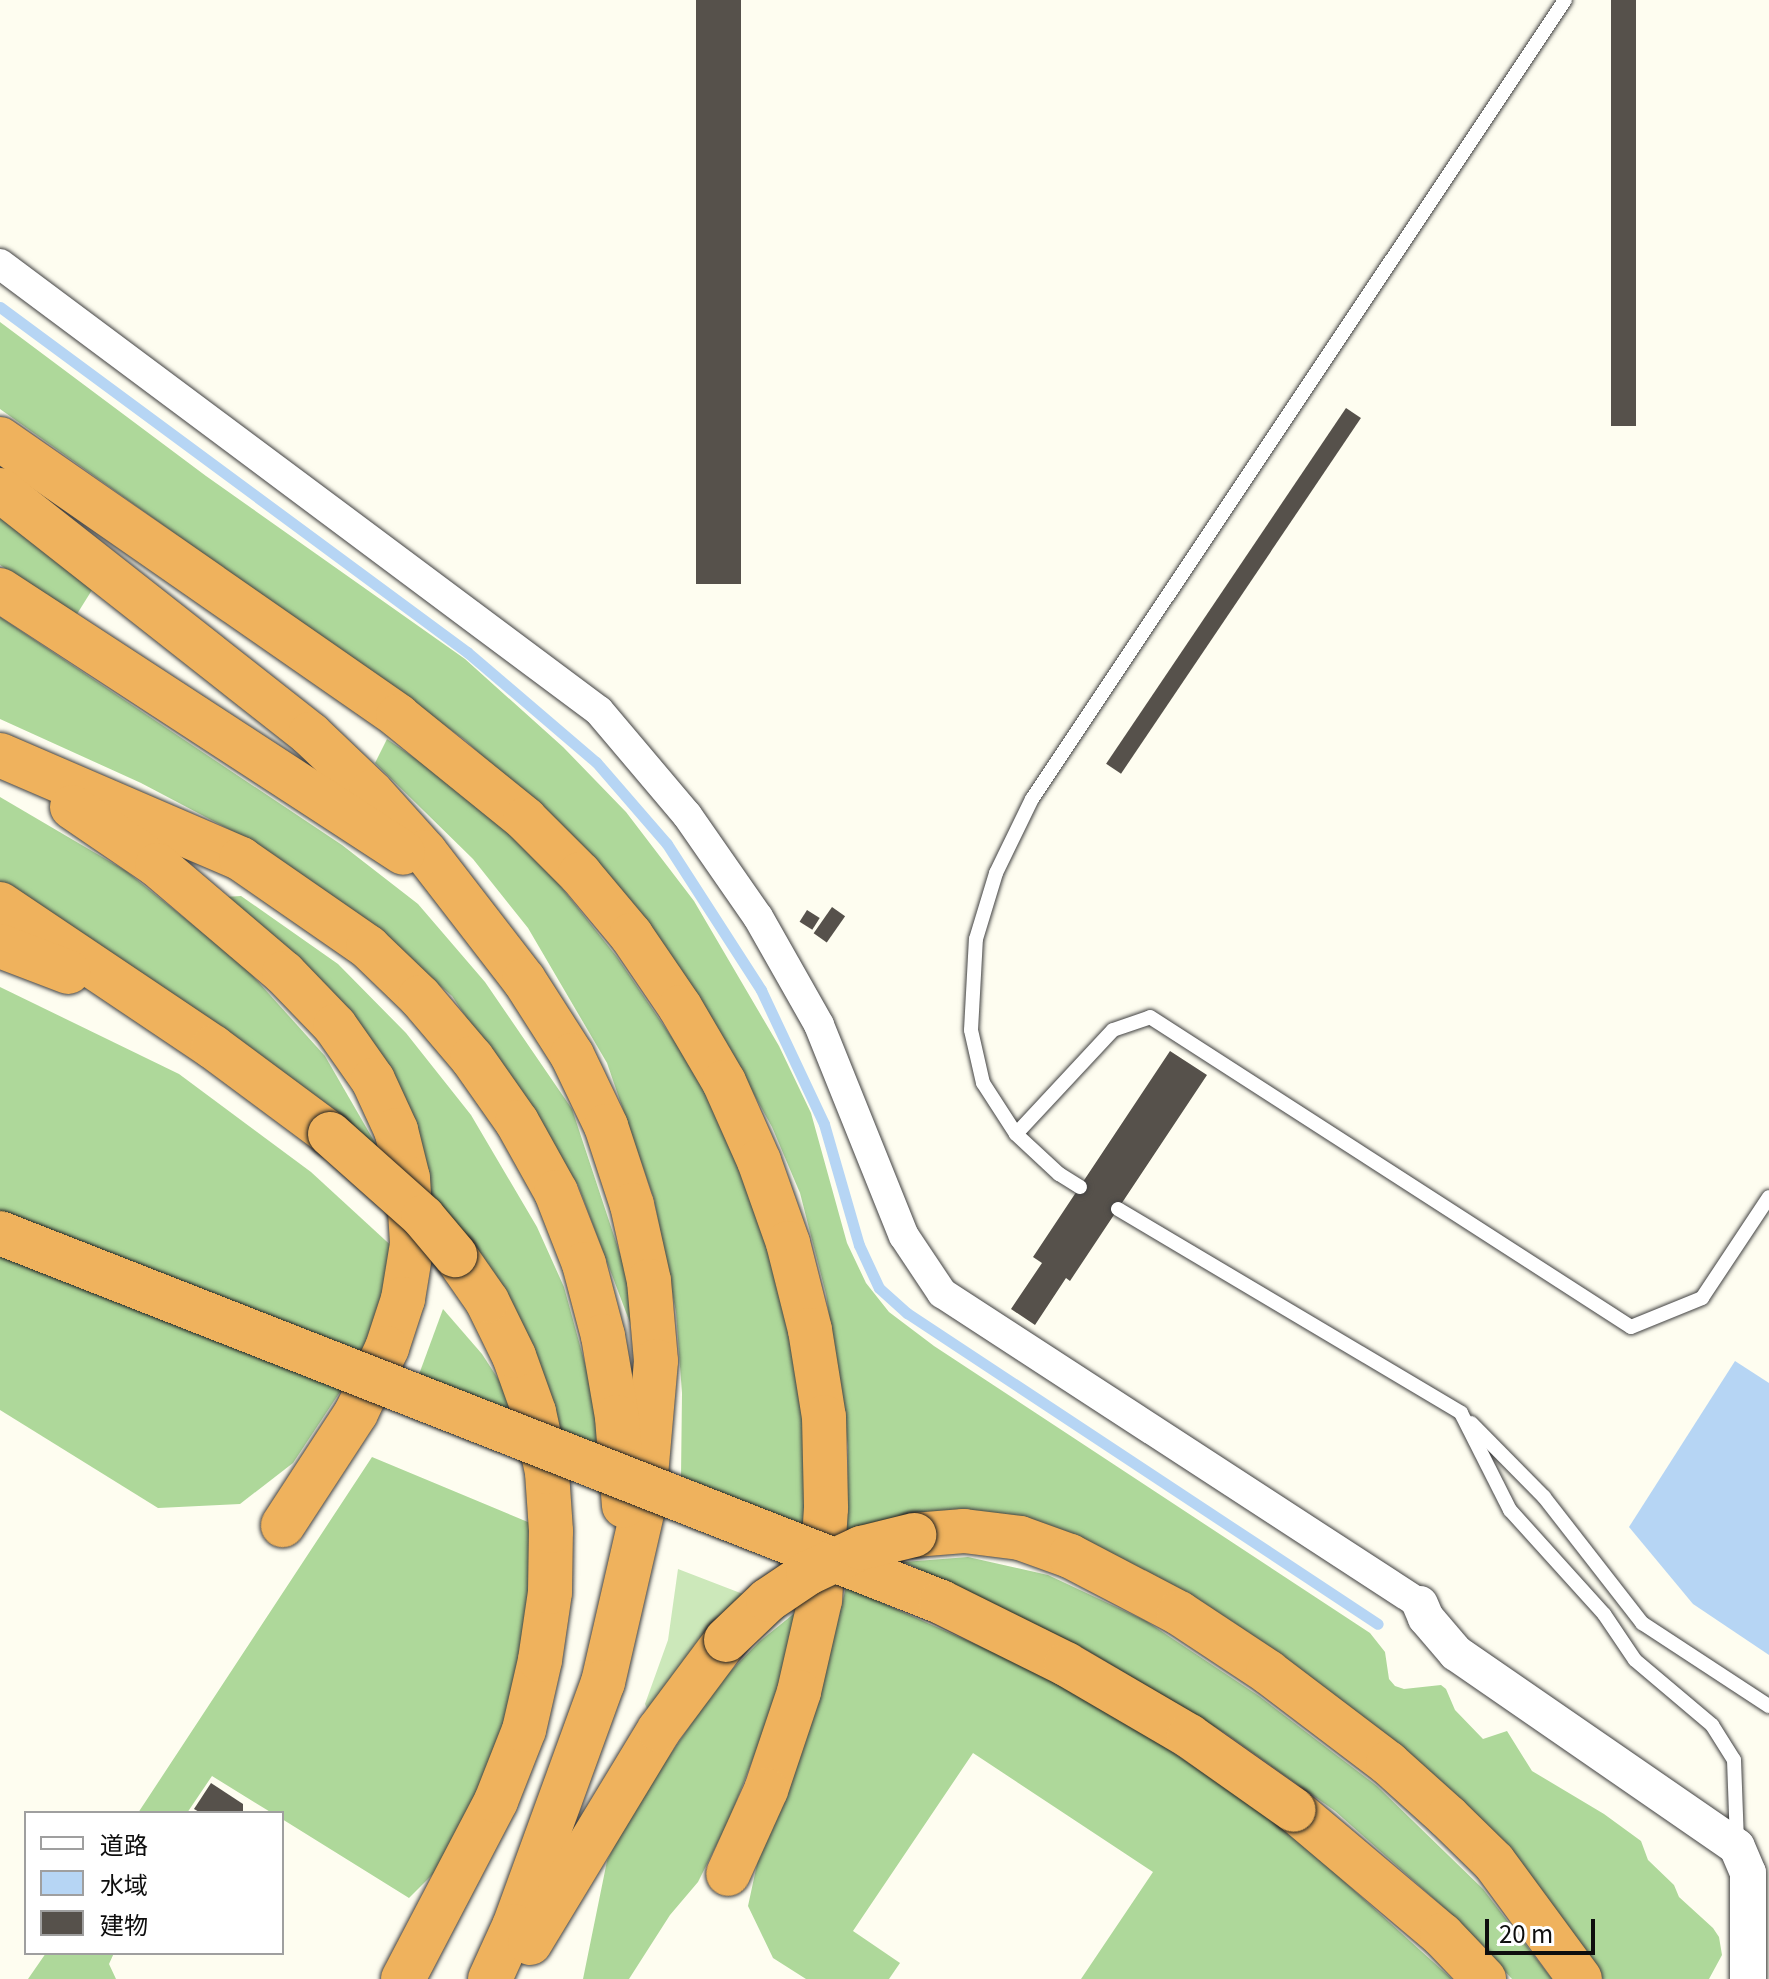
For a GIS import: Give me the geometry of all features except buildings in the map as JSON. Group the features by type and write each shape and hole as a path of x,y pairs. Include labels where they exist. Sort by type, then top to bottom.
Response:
{"highway":[{"path":"0,439 398,716 525,819 580,874 631,935 680,1007 724,1082 759,1161 788,1243 810,1330 824,1417 826,1508 820,1600 799,1692 766,1790 728,1874"},
{"path":"0,490 310,734 371,792 477,916 524,980 572,1055 606,1126 632,1205 649,1281 656,1361 643,1509 603,1682 575,1766 514,1926 490,1979"},
{"path":"0,590 337,807 407,856 477,916"},
{"path":"0,757 241,859 368,947 420,997 472,1058 517,1122 556,1192 584,1264 603,1336 617,1417 624,1497 625,1550 618,1620"},
{"path":"0,757 157,865 284,973 335,1026 373,1080 396,1130 408,1178 412,1244 403,1299 387,1348 356,1413 283,1525"},
{"path":"0,904 224,1055 330,1134 423,1217 455,1255 487,1301 514,1356 534,1412 547,1472 551,1531 550,1592 540,1660 524,1730 496,1801 403,1979"},
{"path":"0,946 151,1008"},
{"path":"0,1233 941,1602 1066,1664 1175,1728 1294,1810 1442,1935 1484,1979"},
{"path":"508,1979 659,1730 726,1640 768,1600 808,1573 861,1548 914,1535 964,1531 1020,1538 1070,1556 1179,1613 1268,1672 1376,1754 1494,1862 1580,1979"}],"street":[{"path":"0,264 599,711 687,815 758,917 819,1025 904,1236 942,1293 1420,1604 1426,1618 1456,1653 1737,1847 1748,1873 1748,1979"}],"lane":[{"path":"1080,1187 1059,1174 1016,1134 983,1083 971,1030 976,939 996,873 1049,773 1565,0"},
{"path":"1016,1134 1113,1030 1150,1017 1631,1327 1702,1298 1769,1197"},
{"path":"1118,1209 1461,1413 1544,1497 1642,1623 1769,1706"},
{"path":"1461,1413 1510,1510 1604,1614 1635,1660 1712,1725 1734,1760 1737,1847"}],"green space":[{"path":"0,322 206,476 465,659 563,747 626,812 694,901 779,1046 811,1113 847,1243 866,1283 889,1312 934,1346 1370,1633 1385,1652 1389,1679 1395,1686 1404,1689 1441,1685 1446,1689 1455,1710 1483,1739 1507,1731 1532,1771 1604,1814 1641,1841 1648,1860 1674,1885 1679,1897 1713,1928 1719,1937 1722,1955 1709,1979 1603,1979 1538,1890 1127,1563 847,1532 848,1446 826,1294 800,1193 772,1127 731,1053 583,850 465,740 0,409"},
{"path":"0,518 92,590 77,614 0,565"},
{"path":"0,617 342,845 418,904 485,982 572,1109 626,1272 635,1336 578,1185 452,996 380,934 253,842 141,783 0,719"},
{"path":"387,739 477,801 546,868 617,957 694,1070 740,1167 776,1268 804,1401 806,1527 681,1476 682,1393 676,1312 654,1199 607,1063 528,928 473,859 375,763"},
{"path":"0,797 126,871 243,965 325,1056 385,1160 0,890"},
{"path":"241,896 338,964 406,1033 471,1115 537,1227 564,1287 612,1462 567,1448 555,1413 480,1265 224,897"},
{"path":"0,987 179,1074 311,1172 397,1251 381,1318 344,1386 293,1463 240,1504 158,1508 0,1410"},
{"path":"443,1309 482,1354 513,1402 518,1427 414,1388"},
{"path":"372,1457 535,1525 536,1614 512,1730 467,1840 409,1898 284,1820 284,1811 269,1811 212,1776 188,1811 139,1811"},
{"path":"968,1557 1048,1575 1146,1621 1259,1696 1377,1786 1483,1889 1552,1979 1512,1979 1459,1921 1335,1811 1225,1733 1083,1648 904,1562"},
{"path":"678,1569 756,1599 649,1713 645,1704 668,1640"},
{"path":"846,1587 1025,1666 1138,1729 1284,1827 1452,1979 1081,1979 1153,1872 973,1753 853,1931 900,1963 889,1979 806,1979 773,1958 748,1906 759,1855 790,1787 818,1701"},
{"path":"796,1612 774,1705 729,1820 698,1882 670,1915 629,1979 583,1979 607,1861 632,1810 720,1682 759,1642"},
{"path":"45,1955 113,1955 109,1964 116,1979 28,1979"}],"water":[{"path":"1735,1361 1769,1383 1769,1655 1693,1604 1629,1527"}],"waterway":[{"path":"0,307 467,652 596,762 667,844 761,990 824,1124 859,1245 879,1288 907,1313 1378,1624"}]}
